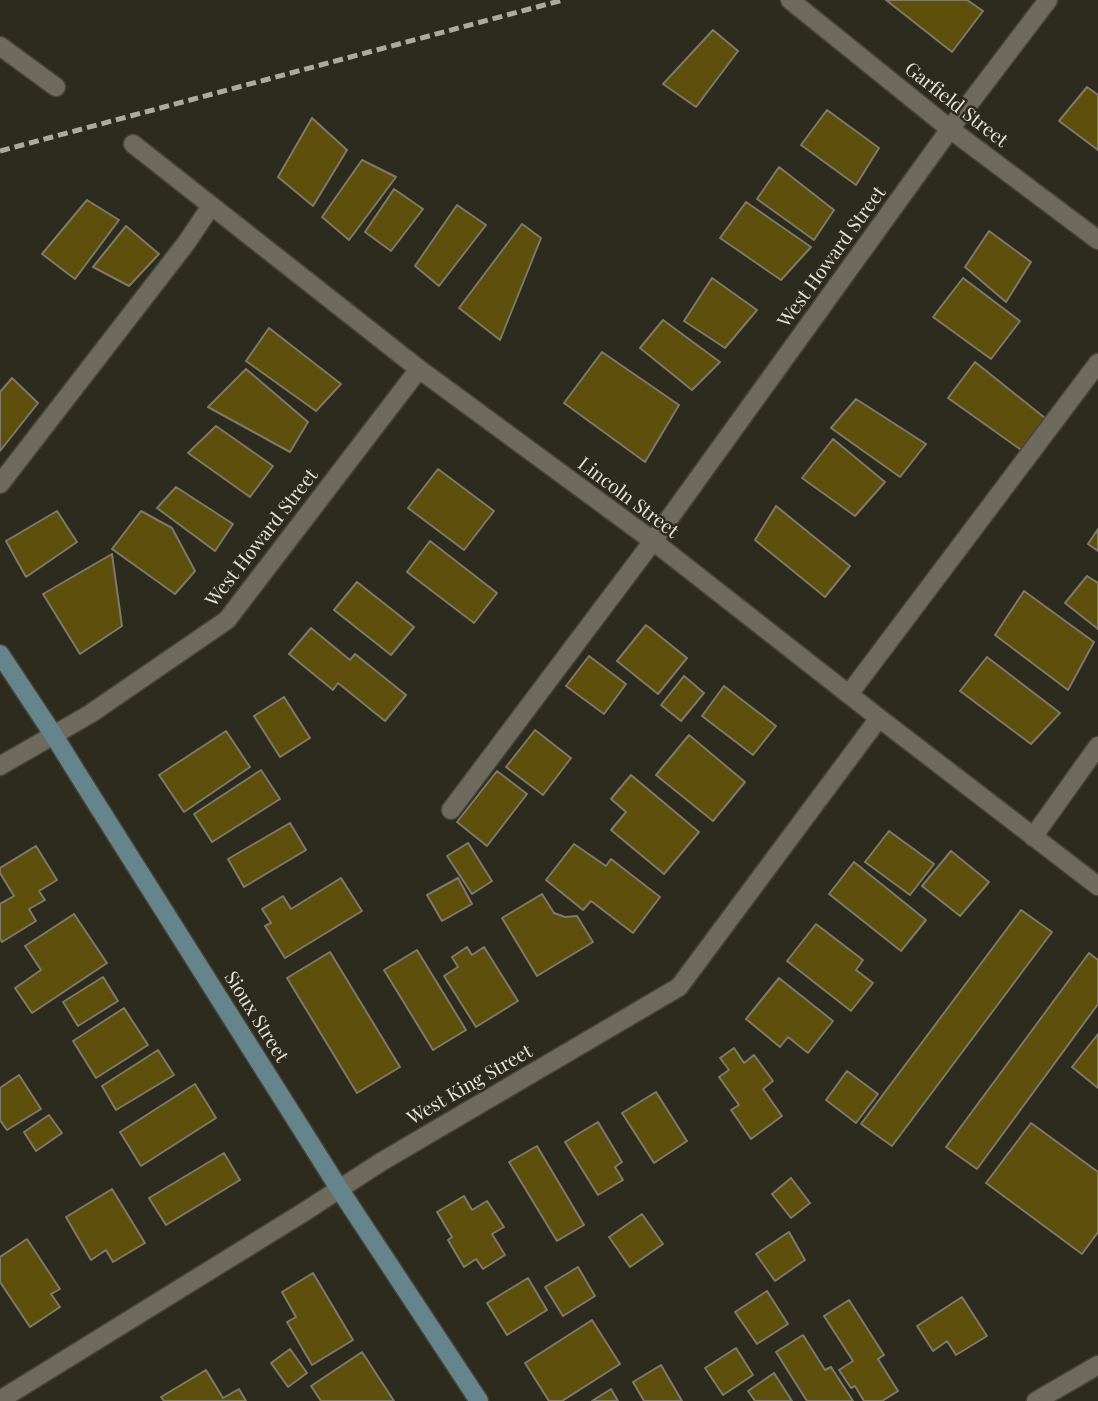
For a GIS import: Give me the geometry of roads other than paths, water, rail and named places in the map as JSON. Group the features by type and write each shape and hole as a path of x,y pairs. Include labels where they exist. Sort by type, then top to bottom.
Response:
{"street":[{"name":"Garfield Street","path":"790,0 950,129 1098,240"},
{"name":"West Howard Street","path":"451,810 653,541 950,129 1048,0"},
{"path":"0,46 57,86"},
{"name":"Lincoln Street","path":"133,144 419,369 653,541 1098,886"},
{"path":"0,484 187,242 211,206"},
{"path":"849,694 1098,362"},
{"name":"West Howard Street","path":"0,766 89,713 227,620 419,369"},
{"name":"Sioux Street","path":"0,654 340,1190 479,1401"},
{"name":"West King Street","path":"0,1400 381,1162 679,987 879,718"},
{"path":"1033,837 1098,746"},
{"path":"1036,1401 1098,1365"}],"railway":[{"path":"0,151 563,0"}]}
